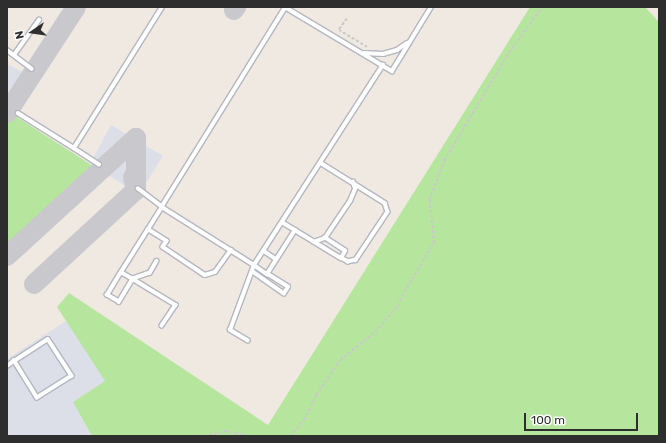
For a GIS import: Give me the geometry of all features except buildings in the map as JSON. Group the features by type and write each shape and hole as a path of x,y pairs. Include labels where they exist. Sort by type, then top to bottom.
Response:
{"lane":[{"path":"74,148 162,7"},
{"path":"157,262 150,273 133,279 119,302 107,295 286,7 392,71 431,7"},
{"path":"14,55 38,20"},
{"path":"363,53 383,54 397,50 409,41"},
{"path":"7,50 32,69"},
{"path":"248,341 230,330 254,265 382,65"},
{"path":"18,113 99,164"},
{"path":"282,222 348,262 356,260 388,212 385,203 320,162"},
{"path":"314,242 325,238 354,194 353,182"},
{"path":"138,189 162,207 288,287 284,293 252,271"},
{"path":"148,229 167,241 163,247 205,275 215,272 231,250"},
{"path":"267,274 295,230"},
{"path":"325,238 345,251 341,258"},
{"path":"264,251 276,259"},
{"path":"121,272 176,305 162,326"},
{"path":"7,366 14,361 48,339 72,376 37,398 14,361"}],"path":[{"path":"290,436 304,420 316,395 340,360 375,332 398,306 404,292 434,243 429,200 444,162 502,63 542,7"},
{"path":"347,19 339,30 372,51"},
{"path":"204,436 225,431 249,436"}],"shaded area":[{"path":"7,64 26,74 7,104"},
{"path":"111,125 163,156 139,194 90,164"},
{"path":"66,321 106,381 73,402 92,436 7,436 7,359"}],"green space":[{"path":"530,7 645,7 659,22 659,436 92,436 73,402 105,381 57,307 69,293 268,425"},
{"path":"12,114 90,164 93,172 7,249 7,119"}],"taxiway":[{"path":"7,113 76,7"},
{"path":"7,256 136,138 136,190"},
{"path":"34,284 136,190 133,177"}]}
